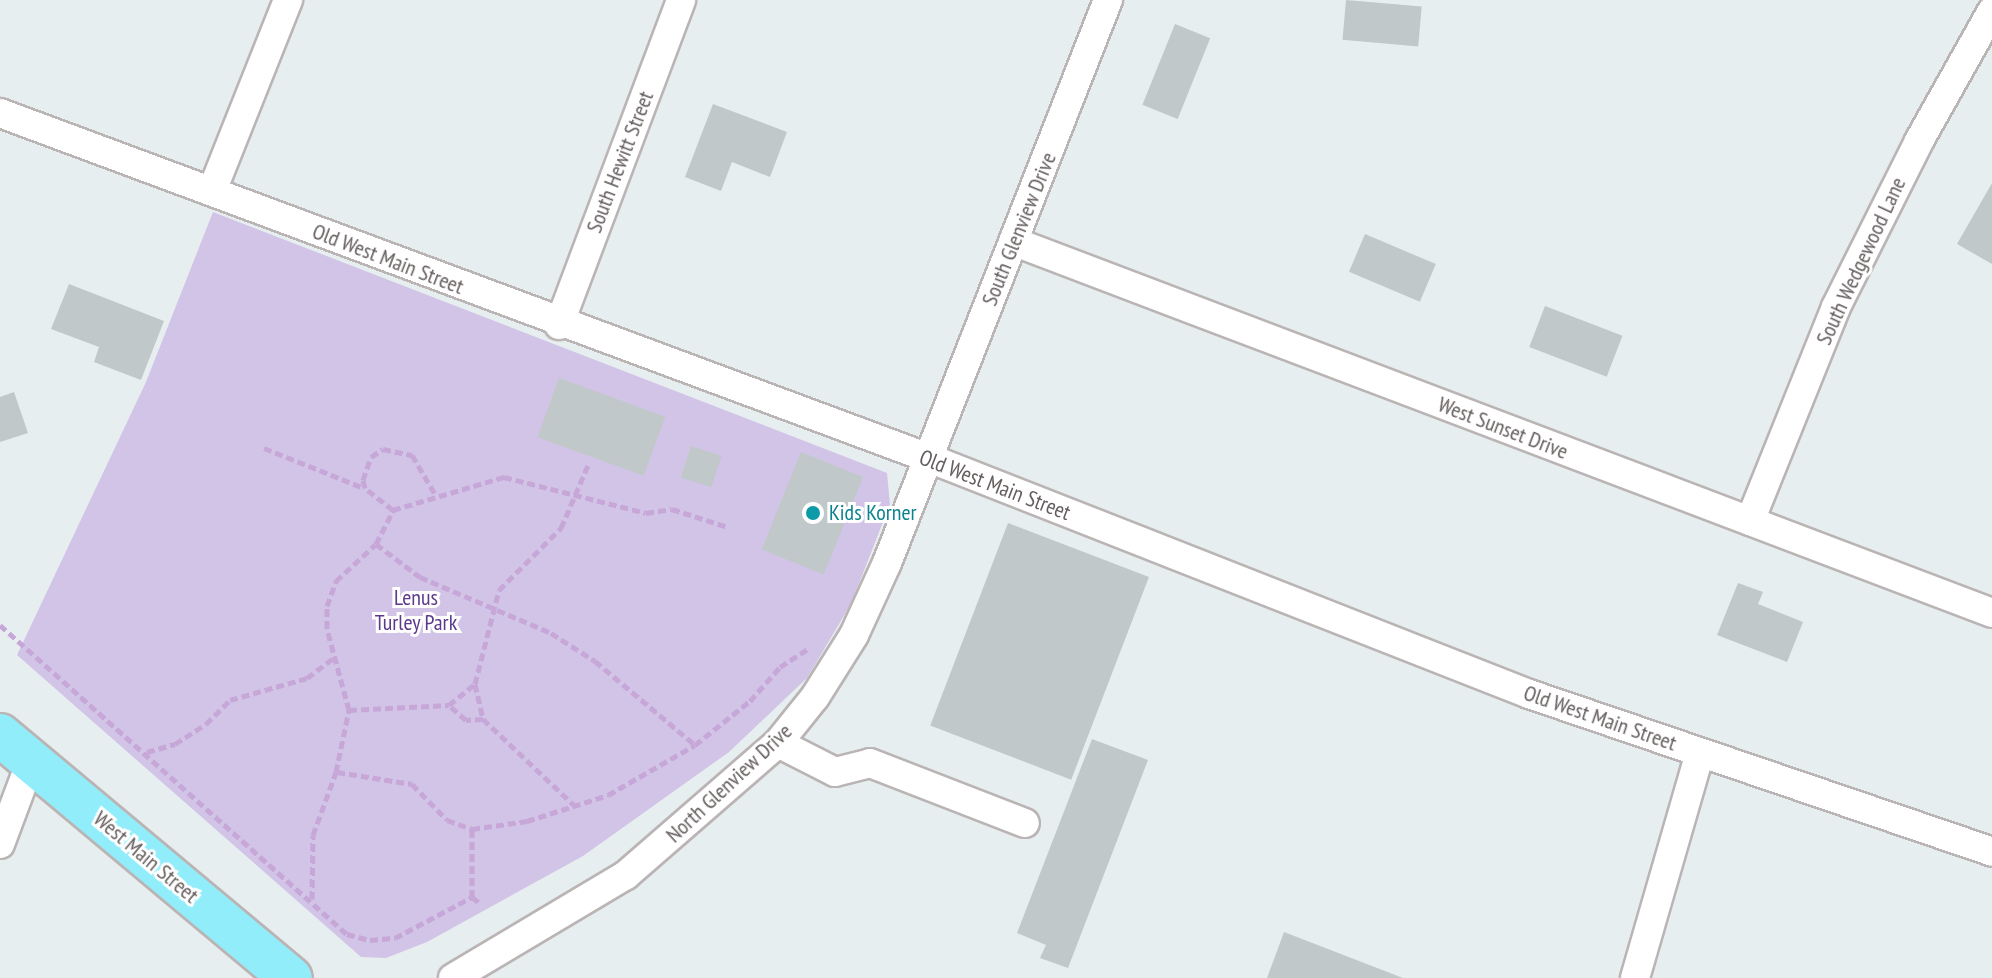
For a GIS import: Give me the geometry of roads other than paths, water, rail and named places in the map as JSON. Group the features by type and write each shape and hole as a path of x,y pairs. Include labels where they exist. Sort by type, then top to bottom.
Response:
{"highway":[{"name":"West Main Street","path":"16,748 291,978"}],"street":[{"path":"212,191 288,0"},
{"name":"South Hewitt Street","path":"559,325 681,0"},
{"name":"South Glenview Drive","path":"926,457 1015,242 1108,0"},
{"name":"South Wedgewood Lane","path":"1750,521 1836,307 1919,141 1992,11"},
{"name":"Old West Main Street","path":"0,113 559,325 926,457 1529,694 1992,852"},
{"name":"West Sunset Drive","path":"1015,242 1992,613"},
{"name":"North Glenview Drive","path":"453,978 626,875 778,743 854,635 926,457"},
{"path":"778,743 835,772 870,763 1025,823"},
{"path":"0,844 16,748"},
{"path":"1635,978 1700,753"}],"place":[{"name":"Kids Korner","path":"813,513"}],"park label":[{"name":"Lenus Turley Park","path":"416,610"}]}
